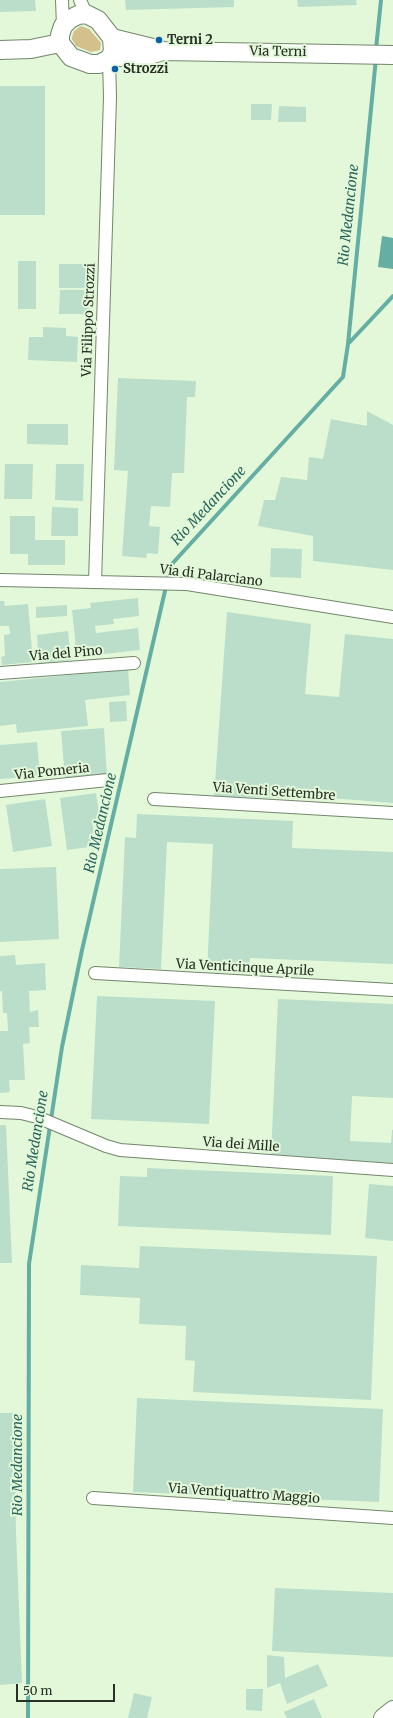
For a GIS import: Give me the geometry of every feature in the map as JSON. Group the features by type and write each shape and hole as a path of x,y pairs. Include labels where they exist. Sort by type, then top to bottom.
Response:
{"street":[{"path":"0,50 31,49 62,35 70,20 78,15 83,7 98,20 112,38 114,45 110,58 99,64 90,64 78,61 66,53 62,35 62,0"},
{"name":"Via Terni","path":"112,38 163,51 355,53 393,55"},
{"name":"Via Terni","path":"110,58 142,57 163,51"},
{"name":"Via Filippo Strozzi","path":"95,582 110,104 110,58"},
{"name":"Via di Palarciano","path":"0,580 187,584 393,617"},
{"name":"Via del Pino","path":"0,673 134,663"},
{"name":"Via Pomeria","path":"0,791 108,780"},
{"name":"Via Venti Settembre","path":"154,799 393,813"},
{"name":"Via Venticinque Aprile","path":"95,973 393,990"},
{"name":"Via dei Mille","path":"0,1112 21,1113 37,1117 89,1140 120,1150 393,1170"},
{"name":"Via Ventiquattro Maggio","path":"93,1498 393,1518"},
{"path":"383,1718 393,1710"}],"shaded area":[{"path":"81,26 89,29 101,43 100,50 91,52 76,46 72,37 74,31"}],"water":[{"path":"382,236 393,238 393,269 378,267"}],"building":[{"path":"0,0 35,0 36,11 0,12"},
{"path":"125,0 234,0 234,7 126,10"},
{"path":"297,0 356,0 357,5 298,7"},
{"path":"0,86 45,86 45,215 0,215"},
{"path":"251,104 272,104 271,120 251,120"},
{"path":"279,106 306,107 306,122 278,122"},
{"path":"18,261 36,261 36,309 18,309"},
{"path":"59,264 90,264 89,288 59,288"},
{"path":"60,290 89,290 89,314 59,314"},
{"path":"43,327 66,328 66,336 78,337 77,362 28,360 29,337 43,337"},
{"path":"118,378 196,381 195,397 187,397 184,473 172,473 170,507 151,506 149,526 160,527 158,554 147,553 146,558 122,556 128,471 114,470"},
{"path":"367,411 393,425 393,570 313,561 313,536 258,526 264,500 275,500 281,477 307,480 309,457 323,459 331,419 367,426"},
{"path":"27,424 68,424 68,445 27,444"},
{"path":"5,464 33,464 32,499 4,499"},
{"path":"56,464 84,464 83,501 55,500"},
{"path":"52,507 78,508 78,536 51,536"},
{"path":"10,516 35,516 35,540 65,540 65,565 28,565 28,554 10,554"},
{"path":"271,548 302,549 301,578 270,577"},
{"path":"138,598 139,616 113,619 114,624 95,626 96,633 138,628 140,650 77,657 72,610 91,608 90,603"},
{"path":"0,601 4,601 5,606 28,604 33,662 2,665 1,657 5,656 4,635 10,634 9,626 0,626"},
{"path":"67,605 67,616 36,618 36,607"},
{"path":"227,612 311,624 305,694 339,697 345,634 393,639 393,803 330,798 214,797"},
{"path":"68,631 71,660 39,663 37,635"},
{"path":"128,669 130,695 85,700 88,726 17,733 16,724 0,726 0,682"},
{"path":"126,701 127,721 110,722 109,702"},
{"path":"104,728 107,775 65,778 61,731"},
{"path":"37,742 40,776 0,779 0,745"},
{"path":"96,793 100,819 92,820 96,846 67,850 60,798"},
{"path":"45,799 52,846 13,852 6,805"},
{"path":"137,814 293,821 292,848 393,852 393,964 250,958 249,974 207,972 213,844 167,842 161,969 119,967 125,837 136,838"},
{"path":"56,867 59,939 0,942 0,869"},
{"path":"15,955 16,965 45,963 46,990 29,991 30,1012 38,1010 39,1027 29,1027 30,1043 23,1044 25,1080 9,1080 10,1092 0,1093 0,1031 8,1031 7,1013 3,1013 2,991 0,991 0,956"},
{"path":"97,996 215,1001 209,1124 91,1119"},
{"path":"278,999 393,1004 393,1098 352,1096 350,1141 391,1143 393,1130 393,1163 271,1156"},
{"path":"0,1125 6,1125 12,1263 0,1263"},
{"path":"147,1168 333,1176 331,1235 118,1226 120,1176 147,1177"},
{"path":"369,1184 393,1186 393,1241 365,1238"},
{"path":"140,1246 377,1256 371,1400 193,1392 195,1361 185,1360 186,1326 139,1324 140,1298 80,1295 81,1265 139,1268"},
{"path":"137,1398 383,1409 379,1502 133,1492"},
{"path":"0,1413 14,1413 16,1532 22,1683 0,1685"},
{"path":"275,1588 393,1593 393,1657 272,1651"},
{"path":"267,1655 284,1657 285,1678 318,1664 328,1686 287,1704 280,1683 267,1688"},
{"path":"246,1689 263,1689 262,1711 246,1710"},
{"path":"134,1693 152,1697 147,1718 128,1718"},
{"path":"314,1699 322,1718 287,1718 284,1712"}],"waterway":[{"name":"Rio Medancione","path":"376,49 381,0"},
{"name":"Rio Medancione","path":"28,1718 29,1264 62,1047 82,950 171,565 343,377 348,344 376,58"},
{"path":"348,344 393,296"}],"place":[{"name":"Terni 2","path":"159,40"},
{"name":"Strozzi","path":"115,69"}]}
